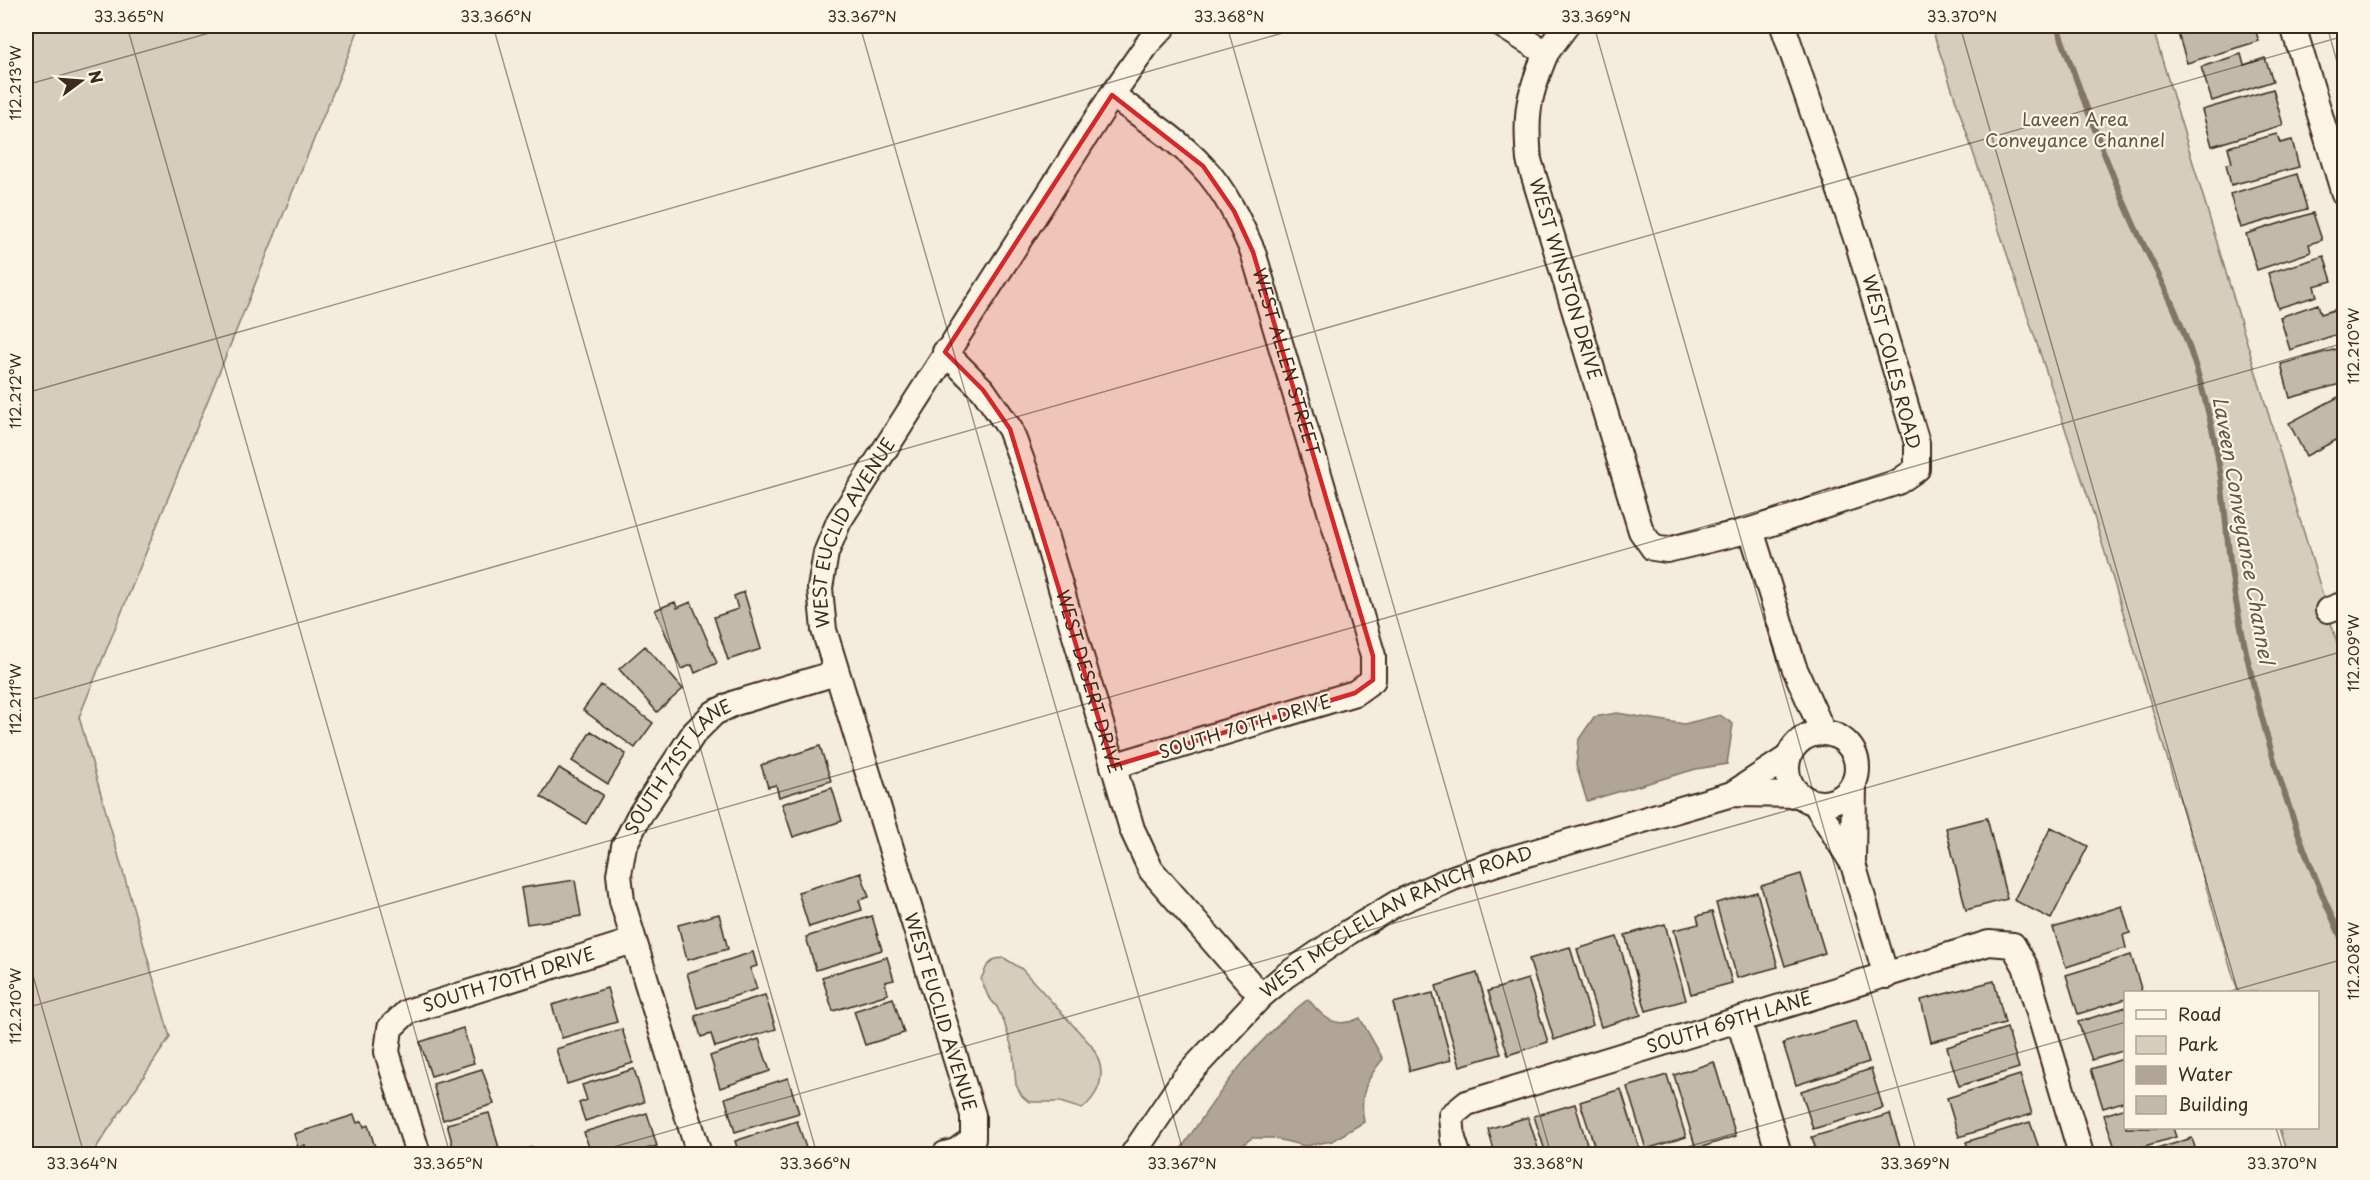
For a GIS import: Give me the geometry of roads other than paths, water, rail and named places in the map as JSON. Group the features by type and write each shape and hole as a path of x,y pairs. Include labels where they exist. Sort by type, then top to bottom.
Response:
{"street":[{"name":"WEST EUCLID AVENUE","path":"945,1155 956,1151 973,1139 973,1115 824,630 820,588 826,553 839,521 945,352 1112,95 1149,42 1164,26"},
{"path":"1503,26 1546,52"},
{"name":"WEST WINSTON DRIVE","path":"1566,26 1546,52 1532,88 1526,124 1529,160 1641,531 1653,548"},
{"name":"WEST COLES ROAD","path":"1653,548 1667,550 1751,530 1898,482 1917,469 1917,443 1858,244 1783,26"},
{"path":"2293,26 2344,194"},
{"name":"WEST ALLEN STREET","path":"1112,95 1167,135 1203,166 1234,211 1253,252 1373,656 1373,680"},
{"name":"WEST DESERT DRIVE","path":"945,352 983,390 1010,429 1029,480 1132,829 1152,870 1261,996"},
{"path":"1751,530 1794,667 1804,743 1786,769 1789,781 1808,799 1853,864"},
{"name":"SOUTH 71ST LANE","path":"699,1155 622,901 619,874 624,846 639,818 694,733 714,713 735,703 836,673"},
{"name":"SOUTH 70TH DRIVE","path":"1113,766 1355,693 1373,680"},
{"path":"1732,794 1804,743 1834,734 1845,740 1857,760 1854,783 1853,864 1886,976"},
{"path":"1732,794 1808,799 1827,803 1838,800 1854,783"},
{"name":"WEST MCCLELLAN RANCH ROAD","path":"1133,1155 1183,1080 1261,996 1285,976 1349,932 1397,903 1453,878 1500,862 1732,794"},
{"name":"SOUTH 70TH DRIVE","path":"418,1155 387,1052 390,1028 407,1012 633,941"},
{"name":"SOUTH 69TH LANE","path":"1458,1155 1453,1139 1451,1116 1467,1103 1989,944 2013,945 2025,966 2081,1155"},
{"path":"1739,1020 1779,1155"}],"water":[{"path":"1617,713 1684,724 1720,715 1733,724 1727,764 1696,769 1587,801 1576,765 1579,739 1594,717"},
{"path":"1308,999 1319,1012 1330,1020 1343,1023 1360,1018 1383,1059 1372,1073 1365,1088 1362,1104 1364,1122 1332,1141 1305,1146 1273,1138 1252,1138 1230,1154 1188,1154 1181,1149 1238,1068 1271,1032"}],"waterway":[{"name":"Laveen Conveyance Channel","path":"2057,26 2113,176 2165,287 2195,365 2216,447 2233,584 2267,736 2294,821 2344,944"}],"park label":[{"name":"Laveen Area Conveyance Channel","path":"2075,130"}]}
